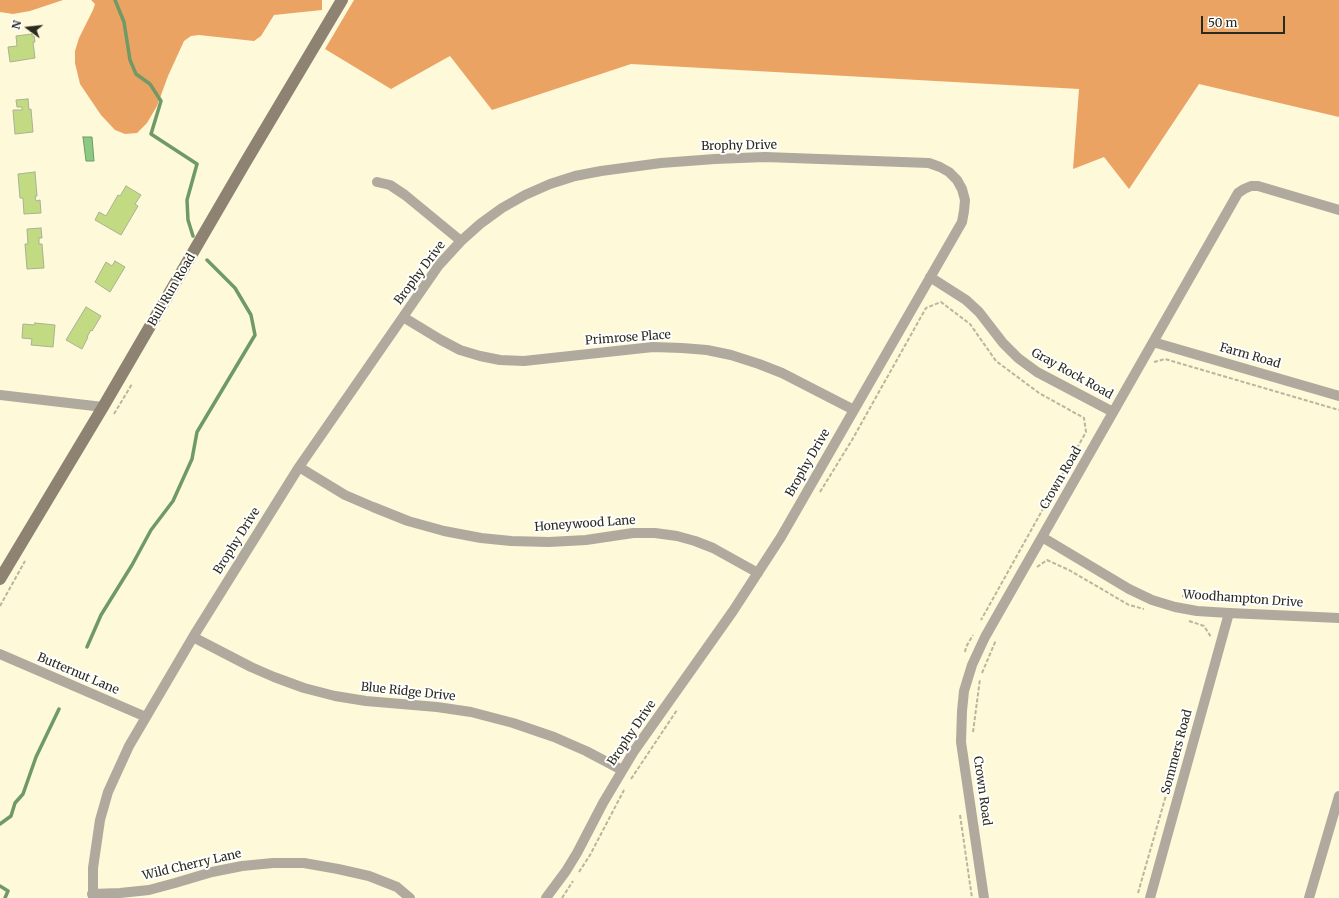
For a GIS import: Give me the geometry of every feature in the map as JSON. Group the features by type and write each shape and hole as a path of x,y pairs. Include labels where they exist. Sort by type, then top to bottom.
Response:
{"street":[{"name":"Bull Run Road","path":"0,579 103,407 342,0"},
{"name":"Brophy Drive","path":"92,896 92,868 100,820 106,799 128,746 193,637 299,467 439,265 461,241 480,224 502,208 525,195 556,182 575,176 601,171 661,163 765,157 929,163 940,167 949,172 957,180 962,189 964,211 962,222 781,537 758,573 622,770 577,853 546,898"},
{"path":"377,182 390,185 405,194 461,241"},
{"name":"Crown Road","path":"984,898 961,742 964,691 972,665 985,637 1238,193 1251,186 1258,186 1339,210"},
{"name":"Gray Rock Road","path":"930,277 966,300 979,312 1003,343 1037,372 1113,412"},
{"name":"Primrose Place","path":"403,317 460,350 500,360 524,361 652,347 707,350 731,355 760,364 782,373 854,410"},
{"name":"Farm Road","path":"1153,342 1339,396"},
{"path":"0,396 103,407"},
{"name":"Honeywood Lane","path":"299,467 345,495 408,521 444,531 481,538 511,541 549,542 586,540 633,533 655,533 677,536 695,541 713,548 758,573"},
{"name":"Woodhampton Drive","path":"1042,537 1130,589 1152,600 1182,608 1229,613 1339,618"},
{"name":"Sommers Road","path":"1150,898 1229,613"},
{"name":"Blue Ridge Drive","path":"193,637 251,667 304,688 335,696 366,701 457,710 513,723 567,742 622,770"},
{"name":"Butternut Lane","path":"0,654 146,717"},
{"path":"1309,898 1339,796"},
{"name":"Wild Cherry Lane","path":"92,896 149,890 212,872 242,866 273,863 304,863 369,876 397,887 410,898"}],"path":[{"path":"819,494 852,440 926,308 941,302 970,324 996,362 1039,393 1084,418 1086,432 981,620"},
{"path":"1150,368 1154,361 1166,359 1339,410"},
{"path":"1036,569 1047,560 1069,570 1130,605 1144,609"},
{"path":"1178,596 1248,602"},
{"path":"1187,620 1204,626 1213,641"},
{"path":"965,654 966,647 974,634"},
{"path":"973,734 980,677 997,638"},
{"path":"578,873 590,855 627,785 678,708"},
{"path":"1138,893 1185,726"},
{"path":"960,810 972,898"},
{"path":"562,898 574,880"}],"shaded area":[{"path":"0,0 63,0 30,11 13,14 0,12"},
{"path":"91,0 322,0 322,10 274,15 261,36 254,41 199,35 191,36 184,41 168,76 157,106 147,123 137,133 125,134 115,130 101,115 80,84 75,63 75,51 79,38 95,4"},
{"path":"354,0 1339,0 1339,117 1199,84 1129,189 1104,157 1073,169 1079,89 631,64 492,110 450,56 391,89 325,49"},
{"path":"83,137 92,137 94,161 86,161"}],"building":[{"path":"32,34 35,42 33,42 35,58 10,62 8,47 17,46 16,36"},
{"path":"28,99 29,110 31,109 33,132 15,134 13,110 22,110 22,107 17,107 16,100"},
{"path":"35,172 37,196 35,196 36,201 40,200 41,213 24,214 23,198 20,198 18,174"},
{"path":"126,186 141,195 135,204 138,206 121,235 95,220 99,212 106,216 118,195 120,196"},
{"path":"41,228 42,238 39,238 39,244 42,244 44,268 27,269 25,244 28,244 27,229"},
{"path":"115,261 125,267 110,292 95,282 106,262 112,266"},
{"path":"86,307 101,316 92,331 91,330 82,349 66,340"},
{"path":"35,323 55,325 53,347 31,345 32,339 22,338 23,324 34,325"}],"waterway":[{"path":"115,0 124,22 130,60 136,74 150,84 161,101 151,134 197,164 187,200 188,220 193,236"},
{"path":"87,647 101,615 132,565 151,530 173,501 192,459 197,432 255,335 251,315 235,288 207,260"},
{"path":"0,824 11,816 15,803 23,794 36,757 59,709"},
{"path":"0,886 8,891 5,898"}]}
